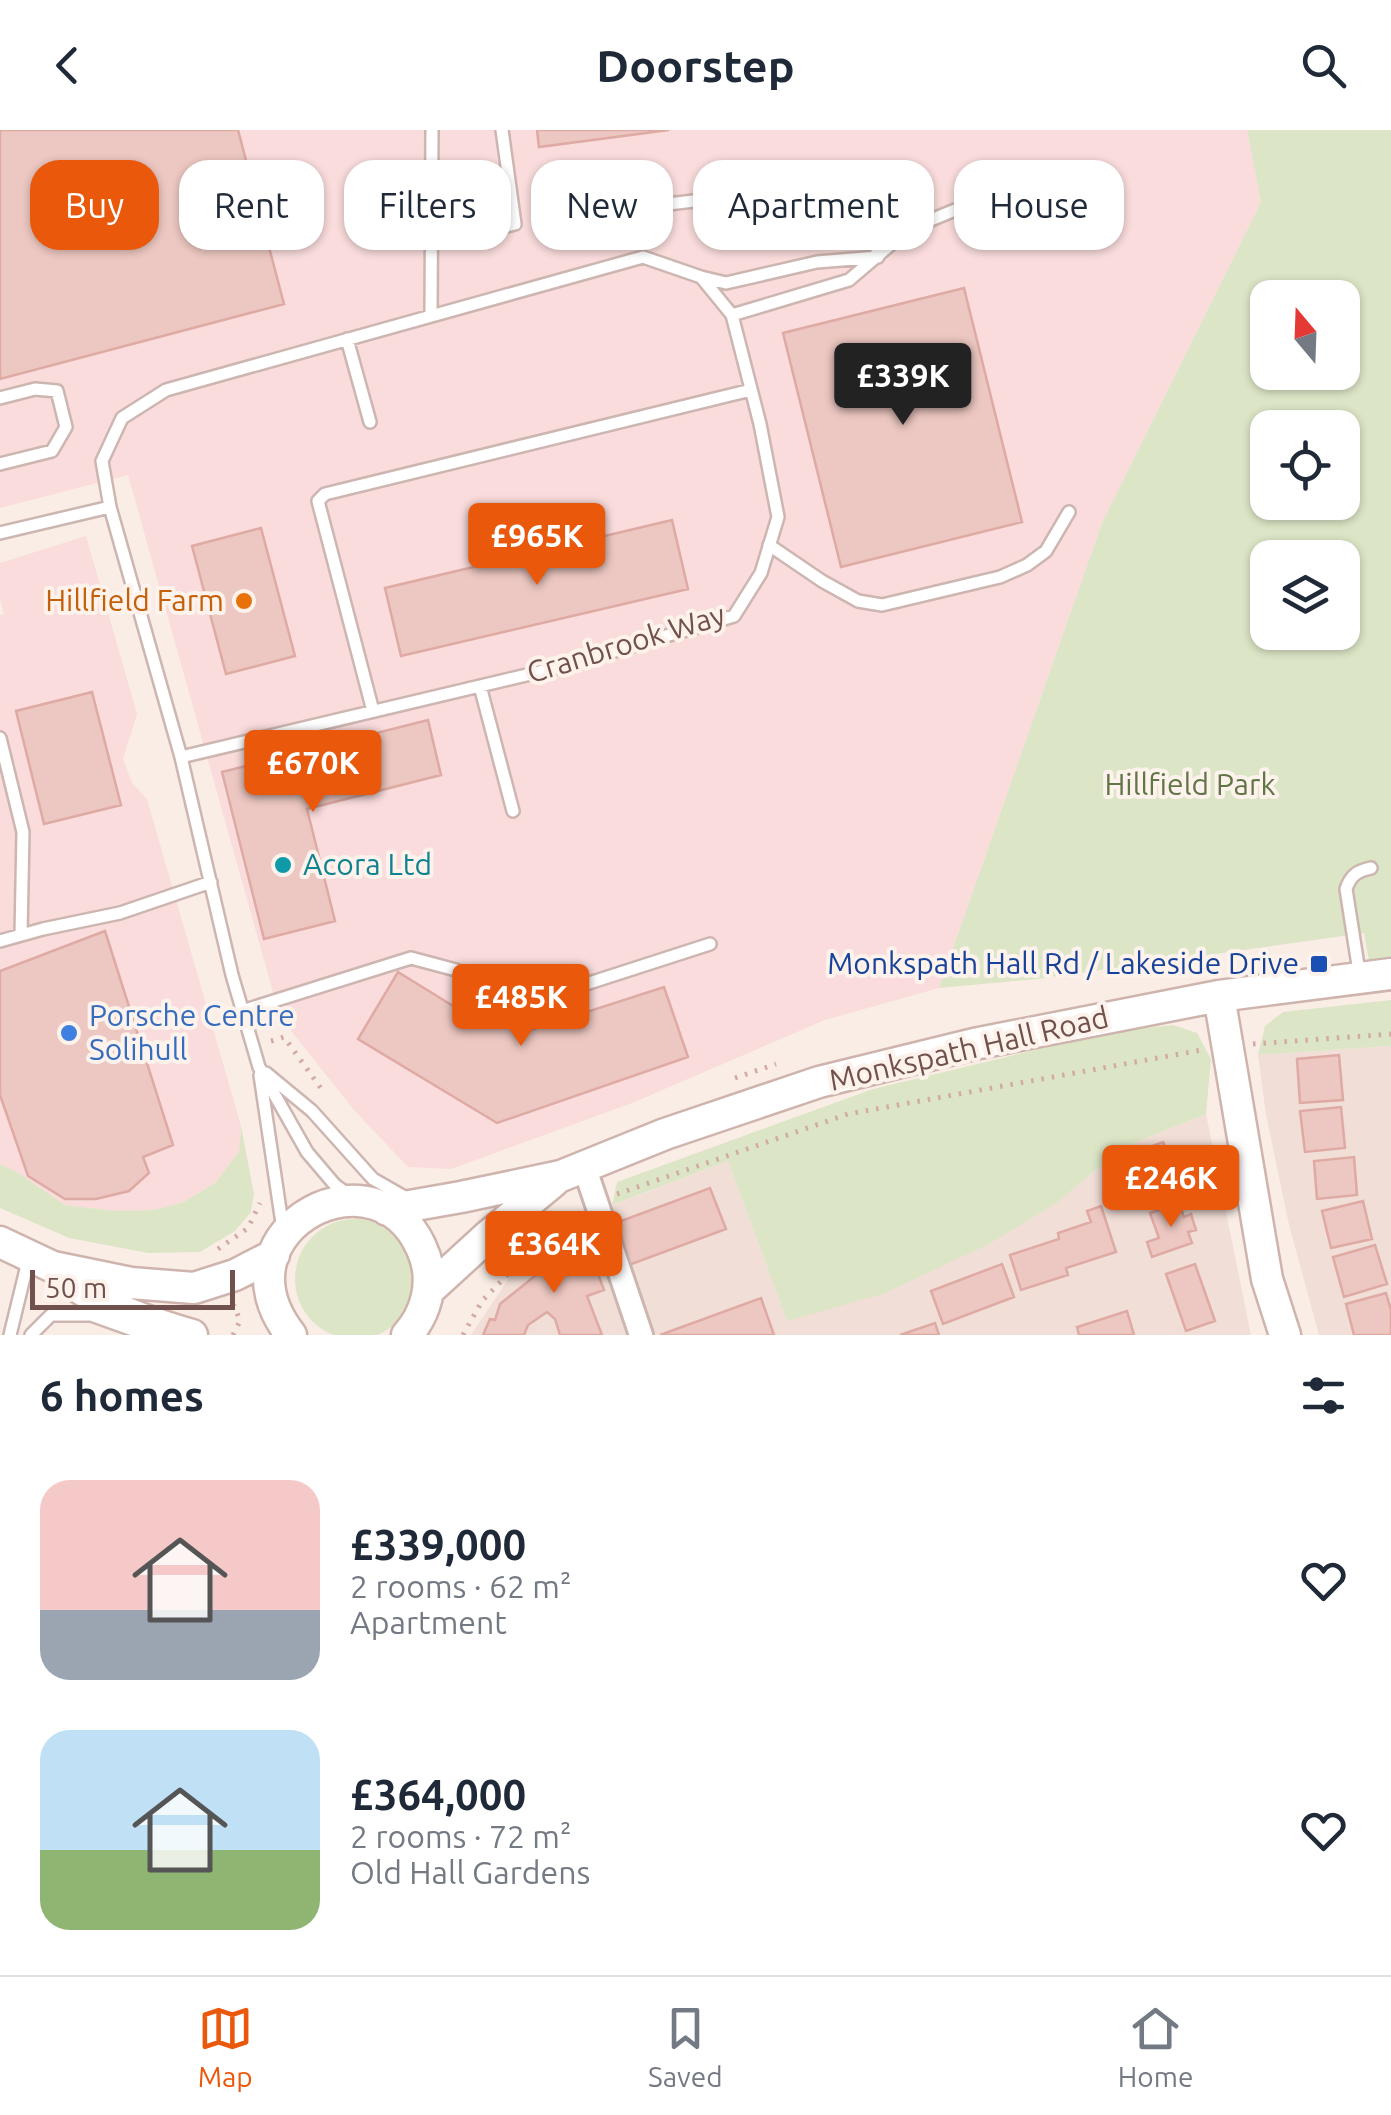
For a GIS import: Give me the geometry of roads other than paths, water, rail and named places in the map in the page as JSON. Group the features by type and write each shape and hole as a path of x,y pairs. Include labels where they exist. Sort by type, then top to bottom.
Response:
{"street":[{"name":"Monkspath Hall Road","path":"41,1262 132,1282 194,1288 235,1275 278,1245 298,1219 336,1202 358,1201 388,1210 419,1205 572,1171 665,1134 819,1082 974,1044 1218,996 1391,974"},
{"path":"1218,996 1267,1279 1285,1335"},
{"name":"Monkspath Hall Road","path":"412,1332 429,1290 488,1236 572,1171"},
{"path":"572,1171 598,1203 641,1335"},
{"path":"388,1210 406,1224 420,1244 428,1266 429,1290"},
{"path":"0,1242 41,1262 84,1293 139,1320 180,1334"},
{"path":"278,1245 269,1276 271,1299 291,1335"}],"lane":[{"path":"432,130 432,160"},
{"path":"502,130 506,160"},
{"path":"673,203 836,184 854,188 870,202 878,257"},
{"path":"511,200 511,225"},
{"path":"732,315 849,280 909,229 954,210"},
{"path":"431,316 432,250"},
{"path":"278,1245 259,1067 182,757 110,507 102,461 122,418 166,390 643,257 726,283 817,262 878,257"},
{"name":"Cranbrook Way","path":"182,757 560,666 734,616 761,572 778,517 732,315 701,277"},
{"path":"347,339 370,422"},
{"path":"0,398 35,388 57,391 66,427 52,451 0,464"},
{"path":"373,711 318,502 325,494 751,390"},
{"path":"0,533 110,507"},
{"path":"770,545 858,602 882,605 1000,577 1027,565 1046,551 1069,512"},
{"path":"480,686 513,812"},
{"path":"0,738 23,832 21,935"},
{"path":"1360,978 1346,888 1357,871 1371,868"},
{"path":"0,942 120,913 210,882"},
{"path":"242,1011 411,958 456,970 507,994 530,999 552,996 710,944"},
{"path":"259,1067 307,1152 335,1186 358,1201"},
{"path":"259,1067 312,1112 374,1180 419,1205"},
{"path":"10,1335 41,1262"},
{"path":"32,1335 51,1315 90,1316 147,1335"}],"place":[{"name":"Hillfield Farm","path":"244,601"},
{"name":"Acora Ltd","path":"283,865"},
{"name":"Monkspath Hall Rd / Lakeside Drive","path":"1319,964"},
{"name":"Porsche Centre Solihull","path":"69,1033"}],"park label":[{"name":"Hillfield Park","path":"1190,785"}]}
